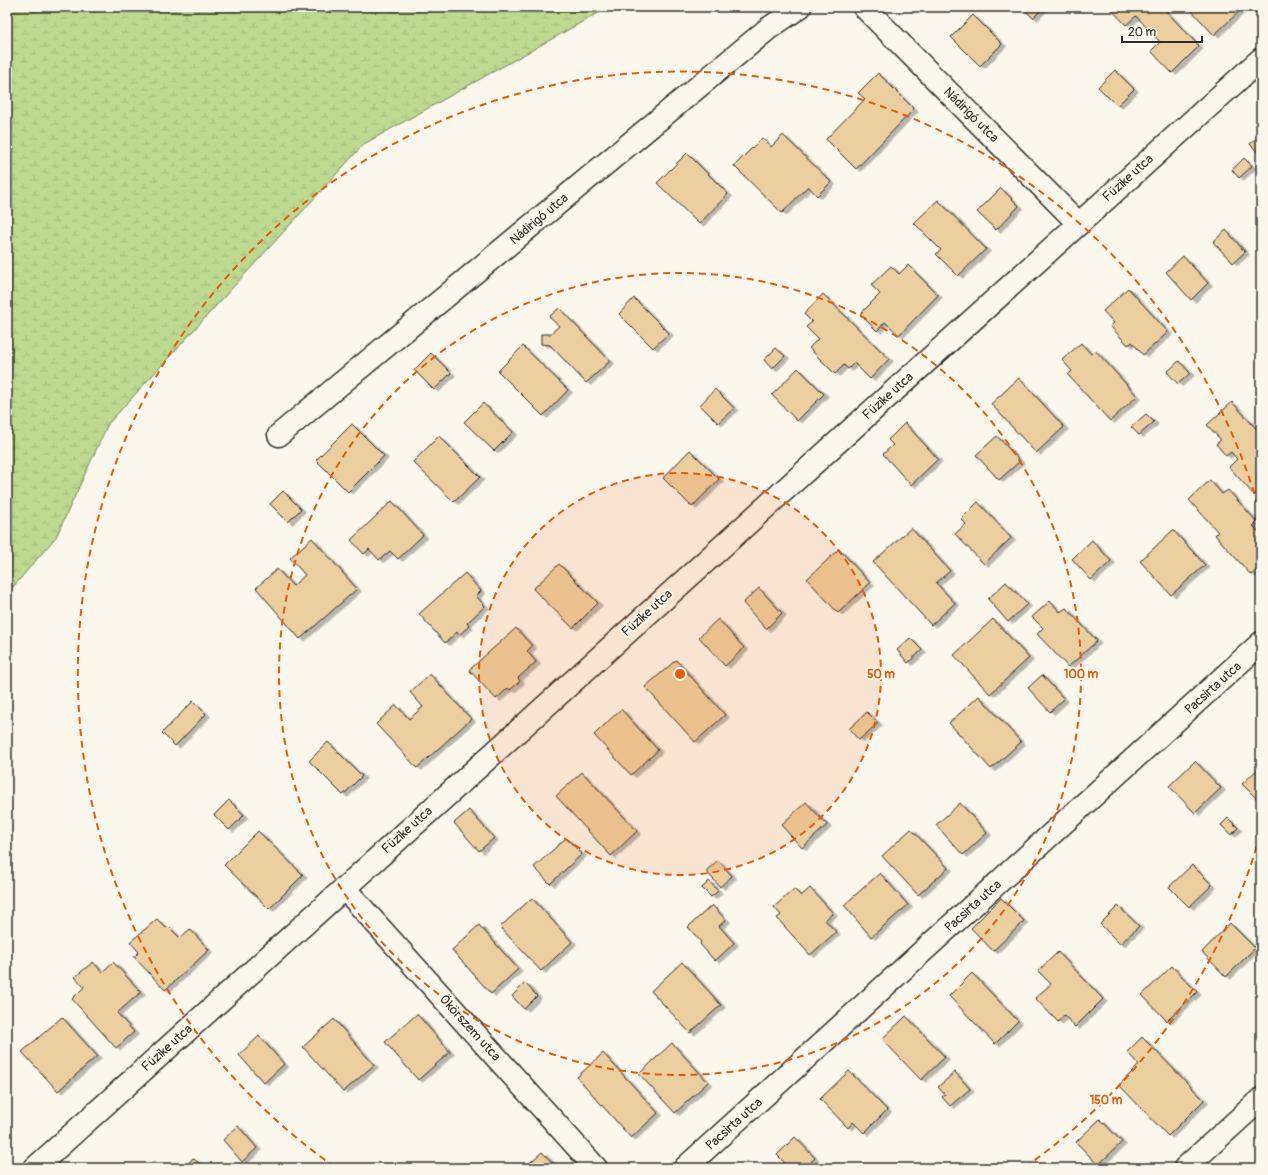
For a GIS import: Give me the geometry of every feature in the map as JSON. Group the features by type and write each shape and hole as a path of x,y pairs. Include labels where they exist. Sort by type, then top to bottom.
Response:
{"street":[{"name":"Nádirigó utca","path":"279,435 769,28 800,7"},
{"name":"Nádirigó utca","path":"864,7 1078,223"},
{"name":"Füzike utca","path":"35,1168 1261,59"},
{"name":"Pacsirta utca","path":"685,1168 1261,644"},
{"name":"Ökörszem utca","path":"344,888 596,1168"},
{"path":"1185,1168 1261,1099"}],"green space":[{"path":"7,7 609,7 364,144 108,424 56,537 7,594"}],"building":[{"path":"1022,7 1044,7 1033,18"},
{"path":"1109,7 1162,7 1199,46 1172,73 1151,51 1160,42 1136,16 1126,25"},
{"path":"1194,7 1244,7 1214,35 1191,10"},
{"path":"973,15 1002,44 980,66 951,37"},
{"path":"1115,70 1134,89 1117,106 1098,87"},
{"path":"878,73 914,109 856,169 826,139 865,99 858,93"},
{"path":"1261,134 1261,156 1250,144"},
{"path":"783,135 831,182 817,196 808,186 782,213 734,166 762,138 771,147"},
{"path":"687,153 728,194 699,224 657,183"},
{"path":"1244,158 1252,166 1239,178 1232,170"},
{"path":"1001,188 1019,206 996,230 977,212"},
{"path":"938,200 986,249 958,276 936,254 941,250 914,223"},
{"path":"1226,230 1245,252 1233,263 1213,242"},
{"path":"1183,256 1208,283 1191,300 1166,272"},
{"path":"908,265 938,295 899,335 885,322 877,331 860,314 880,294 871,285 891,266 899,274"},
{"path":"1128,288 1168,332 1143,355 1132,342 1128,345 1110,326 1114,323 1103,311"},
{"path":"823,294 889,359 870,379 854,363 848,369 844,365 835,374 809,348 818,339 806,327 812,322 804,314"},
{"path":"634,298 669,333 653,348 619,314"},
{"path":"559,308 610,361 586,383 550,345 541,344 541,334 550,334 559,326 549,317"},
{"path":"1081,343 1091,354 1095,350 1137,396 1110,421 1068,375 1072,371 1062,360"},
{"path":"523,346 568,390 543,416 498,371"},
{"path":"776,348 785,356 772,369 764,360"},
{"path":"431,353 451,373 434,390 414,370"},
{"path":"1179,361 1190,373 1178,384 1167,372"},
{"path":"798,368 824,394 797,421 772,395"},
{"path":"1019,378 1064,427 1036,453 991,404"},
{"path":"715,389 734,408 718,423 700,405"},
{"path":"1232,402 1261,434 1261,488 1254,495 1229,467 1237,459 1231,452 1226,456 1216,444 1221,440 1207,425"},
{"path":"483,403 513,432 494,451 464,422"},
{"path":"1146,414 1154,422 1139,435 1131,427"},
{"path":"905,423 938,459 911,485 883,454 893,445 888,440"},
{"path":"352,424 384,456 348,492 316,460"},
{"path":"439,436 480,477 454,502 413,462"},
{"path":"997,436 1020,461 999,480 976,455"},
{"path":"690,450 719,479 692,507 663,478"},
{"path":"1210,480 1222,494 1228,490 1257,522 1253,526 1261,534 1261,566 1251,575 1215,535 1218,532 1189,500"},
{"path":"283,491 301,509 288,522 270,504"},
{"path":"392,501 423,535 398,559 390,551 379,560 369,549 364,554 351,540"},
{"path":"978,502 1011,538 984,564 955,534 966,524 961,519"},
{"path":"911,528 950,571 936,583 955,603 931,625 873,562"},
{"path":"1173,530 1205,565 1171,595 1140,561"},
{"path":"312,538 357,589 300,639 256,588 277,569 293,586 305,575 290,558"},
{"path":"1092,540 1111,561 1091,580 1072,559"},
{"path":"839,549 870,583 838,613 807,579"},
{"path":"559,564 598,603 573,628 533,589"},
{"path":"465,573 481,591 476,596 485,606 467,623 469,626 459,635 457,632 445,643 419,614"},
{"path":"1006,582 1027,604 1008,622 988,599"},
{"path":"759,588 782,613 766,629 743,603"},
{"path":"1050,601 1060,612 1066,608 1097,641 1068,667 1037,634 1043,628 1032,617"},
{"path":"718,619 744,648 725,666 699,637"},
{"path":"993,619 1029,658 990,694 954,655"},
{"path":"516,628 532,646 527,651 536,662 518,678 520,681 510,690 508,688 496,699 469,670"},
{"path":"910,638 922,650 908,663 897,650"},
{"path":"676,660 725,715 695,742 645,687"},
{"path":"430,674 471,719 417,768 376,724 396,705 409,719 423,707 410,692"},
{"path":"1042,675 1064,699 1050,712 1028,688"},
{"path":"979,696 1021,742 991,769 949,723"},
{"path":"193,701 206,714 175,746 162,733"},
{"path":"621,709 658,750 631,775 594,735"},
{"path":"867,712 878,723 859,740 849,729"},
{"path":"328,742 362,776 343,795 309,761"},
{"path":"1195,761 1221,788 1195,813 1169,786"},
{"path":"1261,766 1261,803 1242,784"},
{"path":"582,772 637,831 611,856 556,796"},
{"path":"229,800 244,815 229,830 214,815"},
{"path":"806,802 827,825 802,848 781,825"},
{"path":"960,803 987,833 963,855 936,825"},
{"path":"469,810 494,838 479,851 454,823"},
{"path":"1228,818 1238,828 1231,835 1221,825"},
{"path":"911,829 948,868 918,895 882,856"},
{"path":"258,831 303,875 269,909 224,865"},
{"path":"566,838 582,854 550,884 534,867"},
{"path":"718,860 732,876 720,887 706,871"},
{"path":"1192,865 1212,885 1189,907 1169,887"},
{"path":"880,873 908,905 871,937 844,905"},
{"path":"709,881 718,891 711,897 702,888"},
{"path":"810,888 833,913 825,920 836,932 810,955 777,918 781,915 774,907 794,889 801,896"},
{"path":"532,898 572,942 541,971 500,927"},
{"path":"1001,898 1024,921 993,951 971,928"},
{"path":"712,905 726,920 719,926 734,943 715,961 688,927"},
{"path":"1118,906 1139,926 1120,944 1100,924"},
{"path":"157,919 166,928 168,926 180,938 190,929 209,950 165,990 134,957 139,952 130,942"},
{"path":"1230,923 1255,948 1226,977 1202,952"},
{"path":"479,925 518,969 491,994 452,950"},
{"path":"1058,952 1103,999 1075,1027 1064,1015 1058,1022 1035,998 1051,984 1038,971"},
{"path":"93,962 102,972 113,962 141,992 117,1013 134,1032 116,1048 72,999 84,987 75,977"},
{"path":"682,962 721,1005 690,1033 651,991"},
{"path":"1172,966 1197,992 1167,1021 1142,995"},
{"path":"972,973 1018,1021 995,1044 949,996"},
{"path":"525,983 537,996 524,1009 512,996"},
{"path":"417,1014 450,1052 418,1080 385,1042"},
{"path":"906,1016 945,1057 921,1080 882,1039"},
{"path":"62,1017 97,1056 58,1091 22,1052"},
{"path":"334,1019 374,1065 343,1092 303,1047"},
{"path":"259,1036 284,1064 264,1083 239,1055"},
{"path":"1142,1037 1204,1100 1168,1136 1119,1085 1139,1065 1127,1052"},
{"path":"672,1043 708,1082 675,1113 639,1074"},
{"path":"603,1053 658,1113 631,1138 577,1077"},
{"path":"849,1071 887,1110 864,1133 853,1122 848,1128 820,1099"},
{"path":"955,1072 970,1089 950,1106 942,1097 945,1095 938,1087"},
{"path":"1100,1119 1122,1142 1098,1165 1076,1142"},
{"path":"238,1126 257,1148 242,1162 223,1140"},
{"path":"795,1137 815,1158 805,1168 790,1168 777,1155"},
{"path":"542,1152 557,1168 524,1168"},
{"path":"193,1158 204,1168 184,1168"}]}
